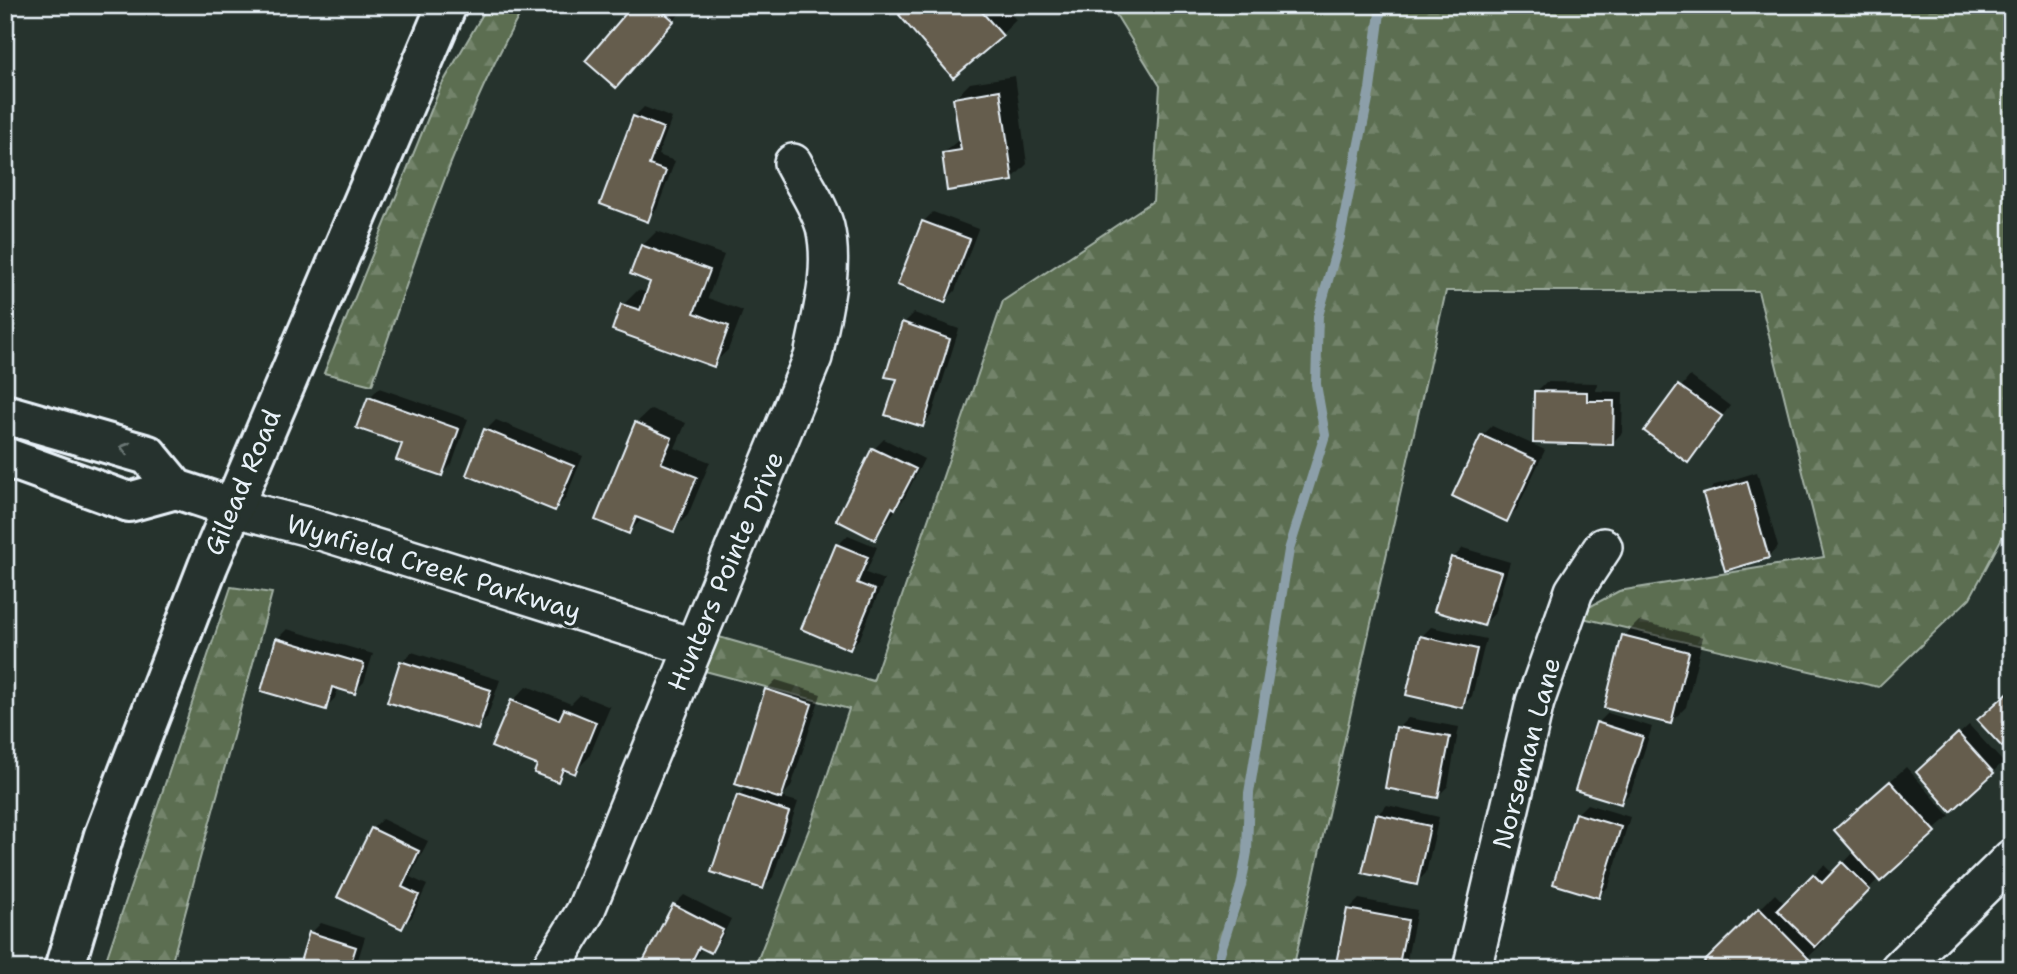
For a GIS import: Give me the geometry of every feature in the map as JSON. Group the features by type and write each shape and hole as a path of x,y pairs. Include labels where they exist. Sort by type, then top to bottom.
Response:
{"main road":[{"name":"Gilead Road","path":"64,969 104,835 231,507 447,5"},
{"path":"5,414 148,455 176,489 129,502 5,457"},
{"name":"Wynfield Creek Parkway","path":"176,489 231,507"}],"street":[{"name":"Hunters Pointe Drive","path":"550,969 585,912 813,357 827,289 829,259 824,225 793,163"},
{"name":"Wynfield Creek Parkway","path":"231,507 305,526 692,647"},
{"name":"Norseman Lane","path":"1472,969 1535,702 1574,590 1603,548"},
{"path":"1899,969 2012,858"}],"green space":[{"path":"488,5 525,5 501,50 459,144 422,240 372,385 324,373 441,86"},
{"path":"1110,5 2012,5 2012,519 1970,598 1878,687 1578,617 1589,607 1619,591 1824,557 1758,291 1446,291 1293,969 754,969 813,819 849,709 705,671 719,637 873,681 1003,301 1153,201 1160,86"},
{"path":"231,587 272,593 170,969 103,969"}],"building":[{"path":"633,5 656,5 674,21 616,88 585,61"},
{"path":"907,5 976,5 1003,36 953,78 899,15 909,7"},
{"path":"1000,90 1013,181 947,191 942,153 961,150 953,98"},
{"path":"633,116 663,128 649,165 666,171 648,222 600,204"},
{"path":"922,221 970,239 945,303 897,285"},
{"path":"641,245 710,270 694,313 729,326 714,367 612,330 621,304 640,310 650,282 630,274"},
{"path":"902,322 950,339 923,427 885,415 897,379 885,377"},
{"path":"1678,385 1722,416 1688,463 1644,431"},
{"path":"1534,391 1587,392 1587,401 1614,401 1613,445 1533,443"},
{"path":"368,397 459,429 442,476 396,460 402,444 356,428"},
{"path":"635,422 672,438 661,463 697,477 674,532 636,517 629,534 595,520"},
{"path":"484,429 574,466 555,511 466,475"},
{"path":"1481,435 1536,460 1507,522 1452,496"},
{"path":"872,448 916,469 875,540 836,520"},
{"path":"1747,481 1769,558 1725,571 1703,494"},
{"path":"836,544 868,557 857,583 875,590 850,650 801,629"},
{"path":"1451,557 1501,572 1484,626 1434,611"},
{"path":"1622,635 1689,652 1671,724 1604,708"},
{"path":"1420,636 1477,649 1463,708 1406,695"},
{"path":"276,638 364,664 355,694 332,687 326,710 261,691"},
{"path":"400,661 491,690 478,730 387,702"},
{"path":"765,689 812,704 781,799 735,784"},
{"path":"2012,689 2012,739 2002,747 1977,720"},
{"path":"511,700 559,720 564,709 596,722 575,774 563,769 558,782 534,773 537,765 491,747"},
{"path":"1596,722 1643,737 1621,804 1575,790"},
{"path":"1396,727 1450,737 1438,798 1385,788"},
{"path":"1958,733 1994,773 1951,812 1916,772"},
{"path":"1890,781 1936,832 1880,882 1834,830"},
{"path":"737,795 789,812 763,889 711,872"},
{"path":"1575,813 1621,827 1599,898 1553,884"},
{"path":"1376,814 1430,826 1417,885 1362,873"},
{"path":"371,828 419,851 402,887 419,895 402,929 337,897"},
{"path":"1842,862 1870,890 1815,947 1777,910 1813,874 1822,883"},
{"path":"673,904 723,930 711,953 699,947 688,969 639,969"},
{"path":"1759,908 1809,959 1800,969 1711,969 1704,962"},
{"path":"1347,909 1408,920 1398,969 1335,968"},
{"path":"309,932 356,947 349,969 298,969"}],"waterway":[{"path":"1215,969 1241,886 1247,852 1249,793 1289,550 1325,435 1316,384 1318,316 1340,237 1370,89 1381,5"}]}
